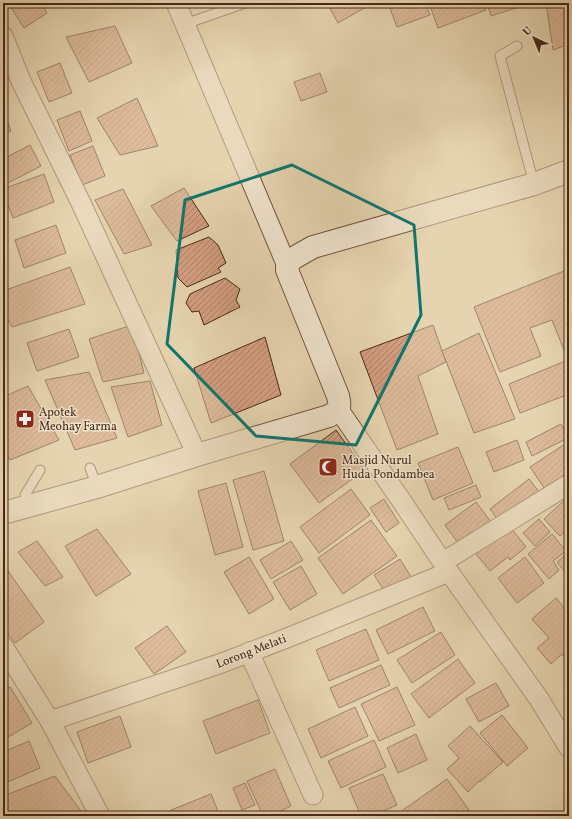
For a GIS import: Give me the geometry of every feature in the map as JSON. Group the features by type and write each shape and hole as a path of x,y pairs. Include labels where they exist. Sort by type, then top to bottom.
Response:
{"street":[{"path":"3,513 29,506 93,478 197,455 329,416 338,410 340,406 338,396 287,270 287,266 176,3"},
{"path":"3,36 21,80 81,203 197,455"},
{"path":"287,266 292,259 313,247 534,184 569,171"},
{"path":"338,410 539,699 569,748"},
{"name":"Lorong Melati","path":"50,722 158,685 287,638 446,567 569,484"},
{"path":"3,646 50,722 100,816"},
{"path":"249,652 313,795"}],"lane":[{"path":"185,24 231,5 246,3"},
{"path":"517,46 500,56 534,184"},
{"path":"29,506 25,495 40,470"}],"highlighted area":[{"path":"292,165 414,225 421,315 356,445 256,436 167,344 185,200"}],"building":[{"path":"8,3 41,3 47,13 24,28"},
{"path":"327,3 373,3 338,23"},
{"path":"388,3 425,3 430,15 397,27"},
{"path":"429,3 484,3 486,10 438,28"},
{"path":"487,3 532,3 491,16"},
{"path":"546,3 569,3 569,44 553,50"},
{"path":"115,26 132,63 89,82 66,37"},
{"path":"60,63 72,93 49,102 37,72"},
{"path":"320,73 327,92 301,101 294,82"},
{"path":"137,98 158,146 120,155 97,118"},
{"path":"3,109 11,131 3,134"},
{"path":"80,111 92,141 69,151 57,120"},
{"path":"30,145 41,166 4,185 3,159"},
{"path":"93,146 105,176 82,185 70,155"},
{"path":"44,174 54,202 13,218 3,189"},
{"path":"184,188 209,226 177,241 151,206"},
{"path":"123,189 152,245 124,254 95,200"},
{"path":"56,225 66,253 24,268 15,240"},
{"path":"209,237 218,245 226,263 218,268 221,272 187,287 178,278 176,250"},
{"path":"70,267 85,304 12,327 3,311 3,291"},
{"path":"569,269 569,394 520,413 509,384 568,360 552,320 530,328 541,356 500,372 474,307"},
{"path":"225,278 240,289 236,300 240,307 204,325 199,311 192,312 186,303 190,294"},
{"path":"132,325 144,373 103,382 89,339"},
{"path":"433,325 446,362 418,376 438,434 397,450 360,352"},
{"path":"69,329 79,357 37,371 27,343"},
{"path":"479,333 515,419 474,433 442,351"},
{"path":"265,337 281,395 211,423 194,368"},
{"path":"89,372 117,438 75,450 45,380"},
{"path":"150,381 162,425 128,437 111,387"},
{"name":"Apotek Meohay Farma","path":"28,386 59,440 10,460 3,448 3,397"},
{"path":"561,424 568,438 532,456 526,442"},
{"name":"Masjid Nurul Huda Pondambea","path":"336,430 365,470 319,503 290,464"},
{"path":"517,440 524,460 494,472 486,452"},
{"path":"568,442 569,481 549,495 530,467"},
{"path":"458,447 473,483 433,500 418,463"},
{"path":"264,471 284,541 253,550 233,480"},
{"path":"529,479 544,498 504,529 490,509"},
{"path":"226,483 243,547 215,555 198,491"},
{"path":"476,485 481,497 449,510 444,498"},
{"path":"351,489 370,515 319,553 300,527"},
{"path":"569,496 569,528 560,536 544,519"},
{"path":"384,499 399,523 386,532 370,508"},
{"path":"476,502 494,526 463,550 445,525"},
{"path":"539,519 550,532 535,546 523,533"},
{"path":"371,520 397,556 343,594 318,558"},
{"path":"511,528 526,547 510,560 508,557 490,571 472,549"},
{"path":"97,529 131,574 96,596 65,546"},
{"path":"552,534 566,551 553,561 559,570 549,579 528,554"},
{"path":"37,541 63,577 45,586 18,552"},
{"path":"291,541 303,560 271,579 260,560"},
{"path":"569,552 569,577 557,562"},
{"path":"249,557 274,599 249,614 224,572"},
{"path":"525,557 544,583 517,603 498,578"},
{"path":"400,559 411,577 386,593 374,575"},
{"path":"3,564 44,622 15,643 3,627"},
{"path":"301,566 317,594 290,610 273,582"},
{"path":"556,598 569,614 569,660 567,661 562,654 551,664 537,648 549,638 532,619"},
{"path":"423,607 435,631 388,654 376,630"},
{"path":"167,626 186,652 154,674 135,648"},
{"path":"366,629 379,660 329,681 316,650"},
{"path":"441,632 455,655 412,683 397,660"},
{"path":"458,659 475,683 429,718 411,694"},
{"path":"381,665 390,685 339,708 330,688"},
{"path":"496,683 509,706 479,722 466,699"},
{"path":"10,687 32,723 3,740 3,691"},
{"path":"397,687 415,725 379,741 361,704"},
{"path":"258,700 270,733 216,754 203,721"},
{"path":"355,707 368,736 321,758 308,729"},
{"path":"502,715 528,748 507,766 480,733"},
{"path":"120,716 131,747 88,763 77,732"},
{"path":"470,726 503,762 468,792 447,769 459,758 448,746"},
{"path":"416,734 427,760 398,773 387,748"},
{"path":"374,740 386,767 341,788 328,761"},
{"path":"29,741 40,768 3,784 3,752"},
{"path":"275,769 291,806 270,816 263,816 247,781"},
{"path":"383,774 397,805 372,816 361,816 349,788"},
{"path":"55,776 81,811 68,816 3,816 3,796"},
{"path":"447,779 469,810 460,816 408,816 403,810"},
{"path":"245,783 255,805 242,810 233,788"},
{"path":"211,794 220,816 173,816 171,810"}],"place":[{"name":"Apotek Meohay Farma","path":"25,419"},
{"name":"Masjid Nurul Huda Pondambea","path":"328,467"}]}
